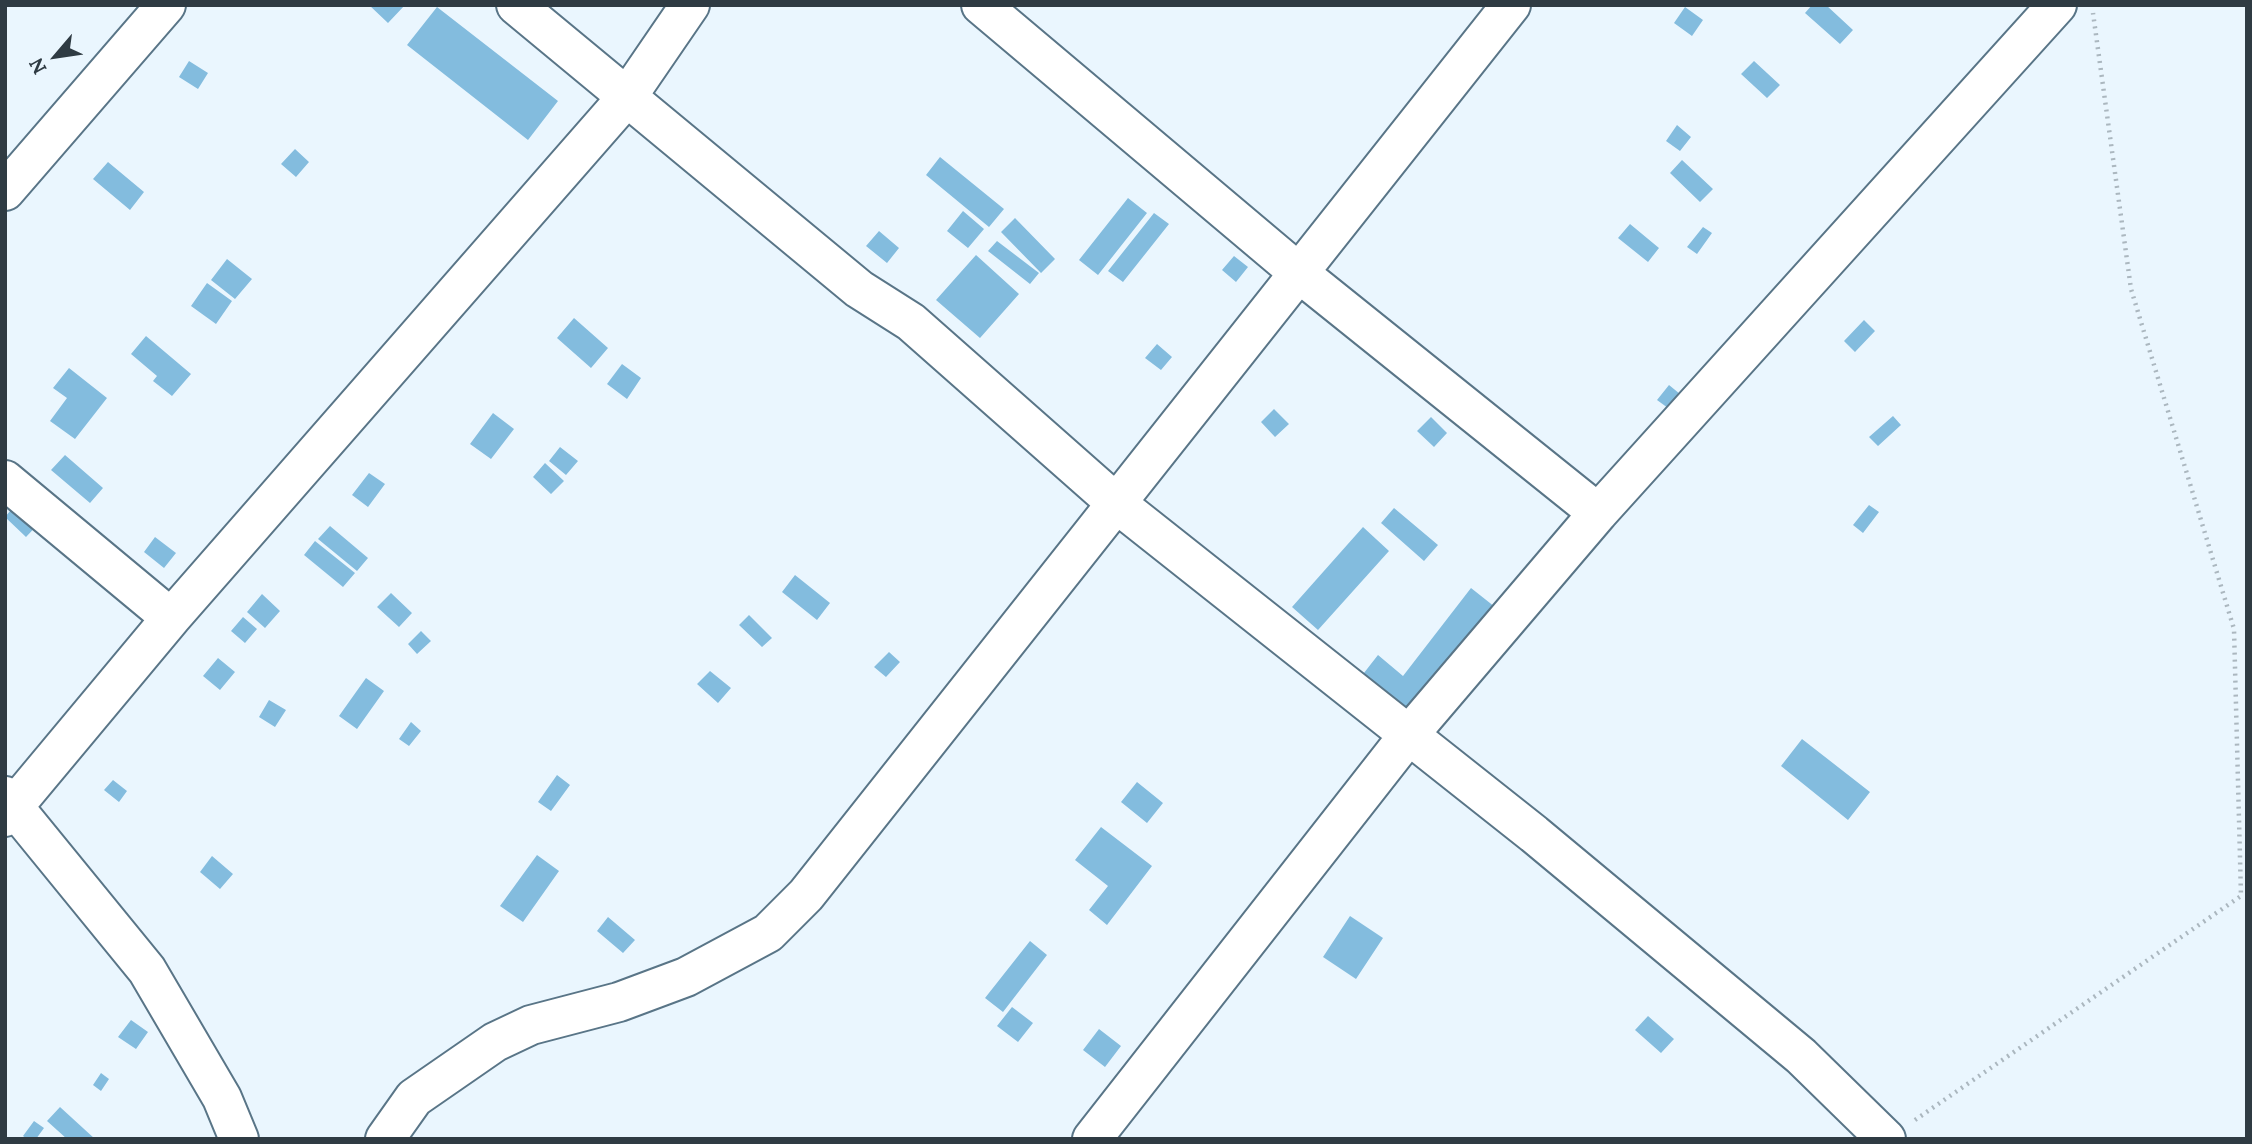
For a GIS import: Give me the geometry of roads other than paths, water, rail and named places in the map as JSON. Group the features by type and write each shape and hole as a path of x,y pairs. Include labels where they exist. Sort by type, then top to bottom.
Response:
{"street":[{"path":"5,191 166,5"},
{"path":"516,5 859,289 911,322 1116,503 1407,737 1534,834 1801,1056 1898,1131"},
{"path":"239,1139 222,1098 147,970 9,806 627,97 690,5"},
{"path":"981,5 1299,273 1598,513"},
{"path":"386,1139 414,1098 495,1042 531,1025 619,1002 687,977 768,933 806,895 1511,5"},
{"path":"1092,1139 1407,737 1598,513 2057,5"},
{"path":"5,480 171,618"}]}
